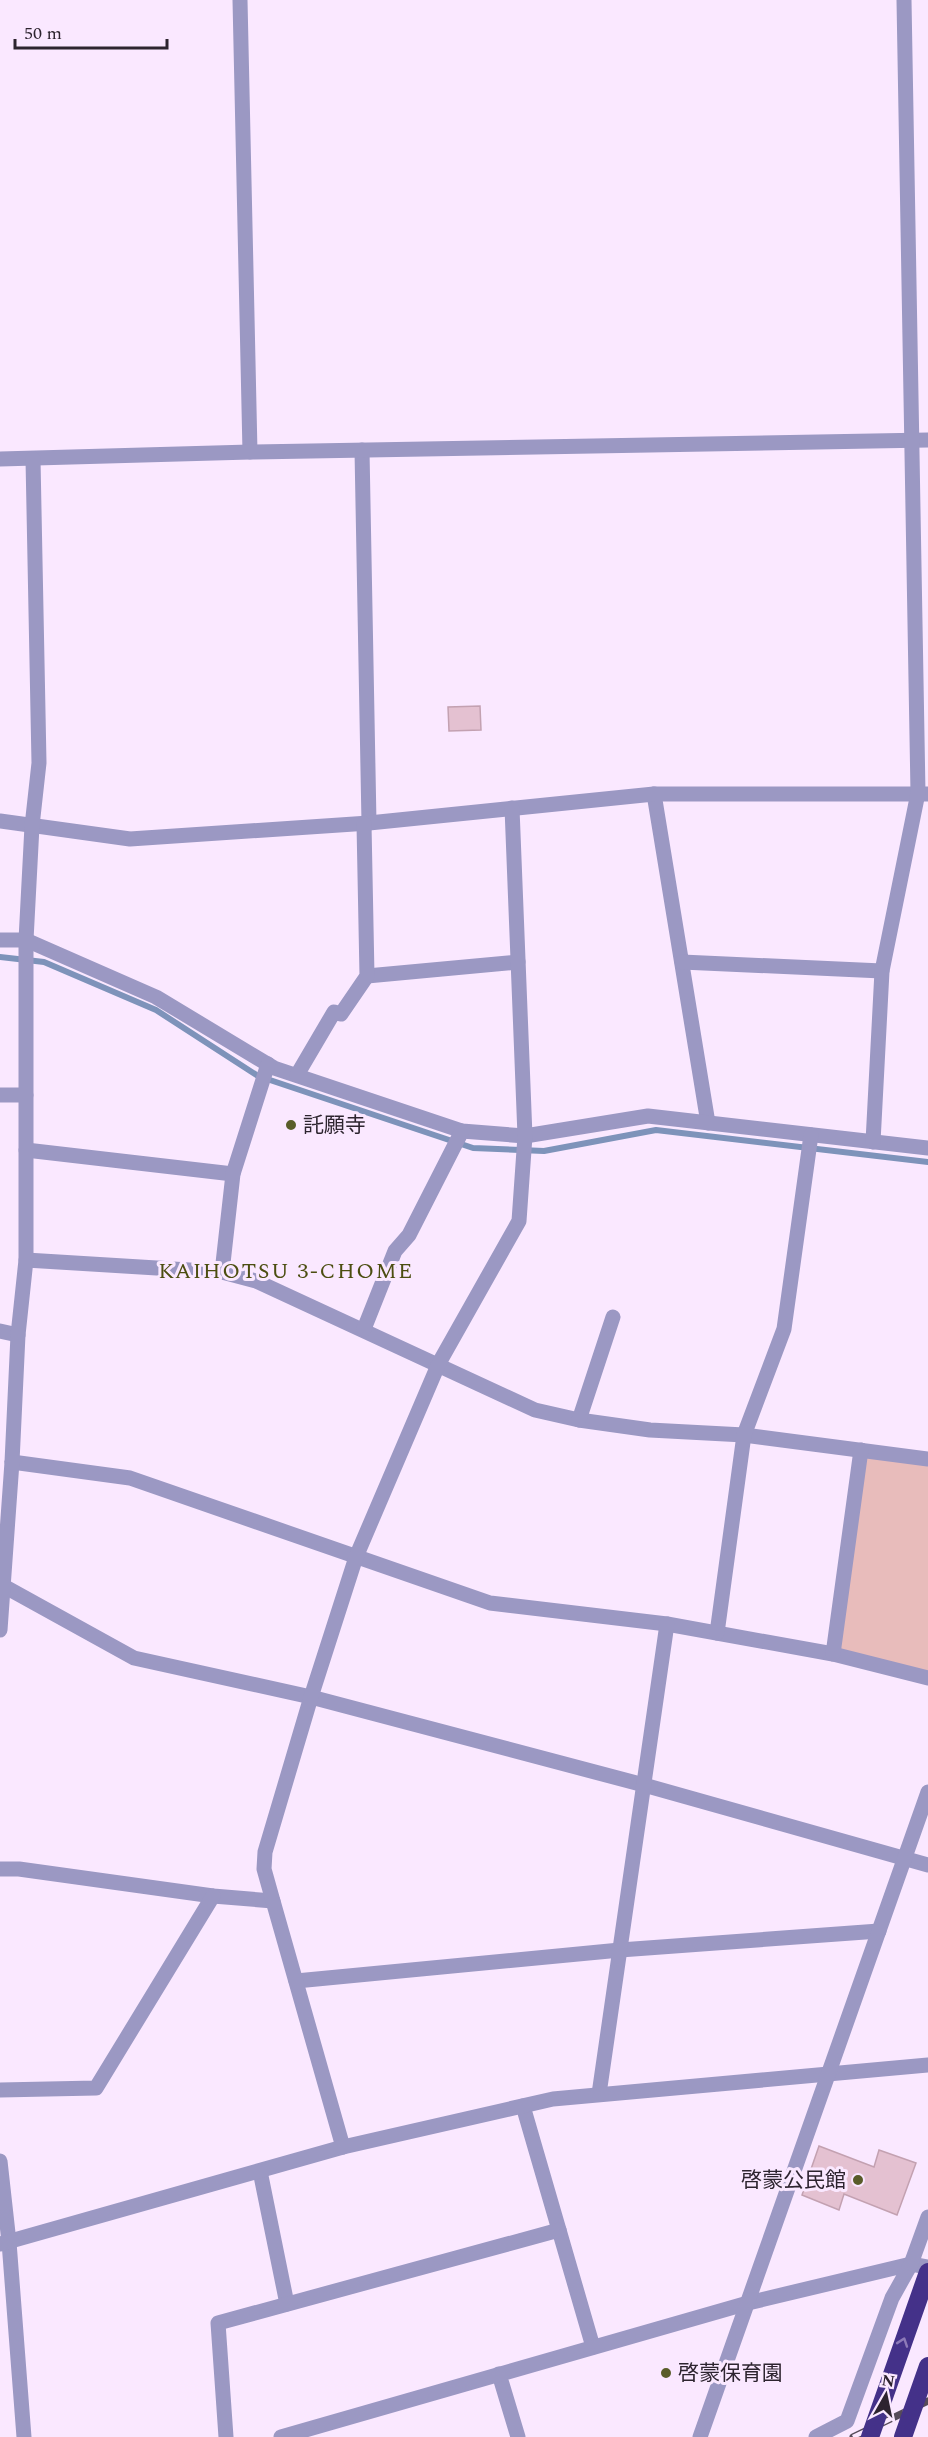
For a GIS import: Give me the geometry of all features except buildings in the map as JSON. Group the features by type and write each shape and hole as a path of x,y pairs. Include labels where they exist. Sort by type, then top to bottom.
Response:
{"highway":[{"path":"870,2437 928,2272"},
{"path":"903,2437 928,2366"}],"street":[{"path":"240,0 250,452"},
{"path":"873,1142 882,971 923,793 912,440 904,0"},
{"path":"0,459 250,452 928,440"},
{"path":"297,1075 334,1012 341,1014 368,976 362,450"},
{"path":"0,1630 18,1335 26,1260 26,940 32,826 39,763 33,459"},
{"path":"0,821 130,839 367,823 654,794 923,793"},
{"path":"654,794 708,1123"},
{"path":"343,2147 264,1869 265,1852 356,1557 439,1364 519,1221 525,1136 512,808"},
{"path":"0,940 26,940 156,997 268,1064 462,1131 525,1136 648,1116 928,1148"},
{"path":"368,976 518,962"},
{"path":"682,962 882,971"},
{"path":"222,1272 233,1174 268,1064"},
{"path":"0,1095 26,1095"},
{"path":"364,1329 395,1251 409,1235 462,1131"},
{"path":"717,1633 744,1436 783,1329 811,1135"},
{"path":"26,1150 233,1174"},
{"path":"26,1260 222,1272 256,1281 535,1410 579,1420 650,1430 744,1436 928,1459"},
{"path":"579,1420 613,1317"},
{"path":"0,1331 18,1335"},
{"path":"833,1654 861,1450"},
{"path":"12,1462 130,1478 490,1603 667,1624 833,1654 928,1678"},
{"path":"2,1584 134,1658 311,1697 644,1785 928,1865"},
{"path":"599,2094 667,1624"},
{"path":"700,2437 928,1792"},
{"path":"0,1869 19,1869 213,1896 273,1901"},
{"path":"0,2090 96,2088 213,1896"},
{"path":"296,1981 620,1950 879,1931"},
{"path":"4,2243 343,2147 553,2099 928,2065"},
{"path":"523,2106 594,2347"},
{"path":"0,2161 4,2243 24,2437"},
{"path":"260,2171 287,2304"},
{"path":"816,2437 847,2421 892,2298 911,2264 928,2217"},
{"path":"226,2437 218,2323 559,2230"},
{"path":"281,2437 748,2302 911,2264 928,2267"},
{"path":"499,2374 518,2437"}],"shaded area":[{"path":"866,1451 928,1459 928,1678 833,1654"}],"waterway":[{"path":"0,957 44,962 156,1010 258,1076 473,1148 544,1151 656,1130 928,1162"}],"railway":[{"path":"853,2437 928,2401"}],"place":[{"name":"託願寺","path":"291,1125"},
{"name":"啓蒙公民館","path":"858,2180"},
{"name":"啓蒙保育園","path":"666,2373"}],"district":[{"name":"KAIHOTSU 3-CHOME","path":"286,1270"}]}
